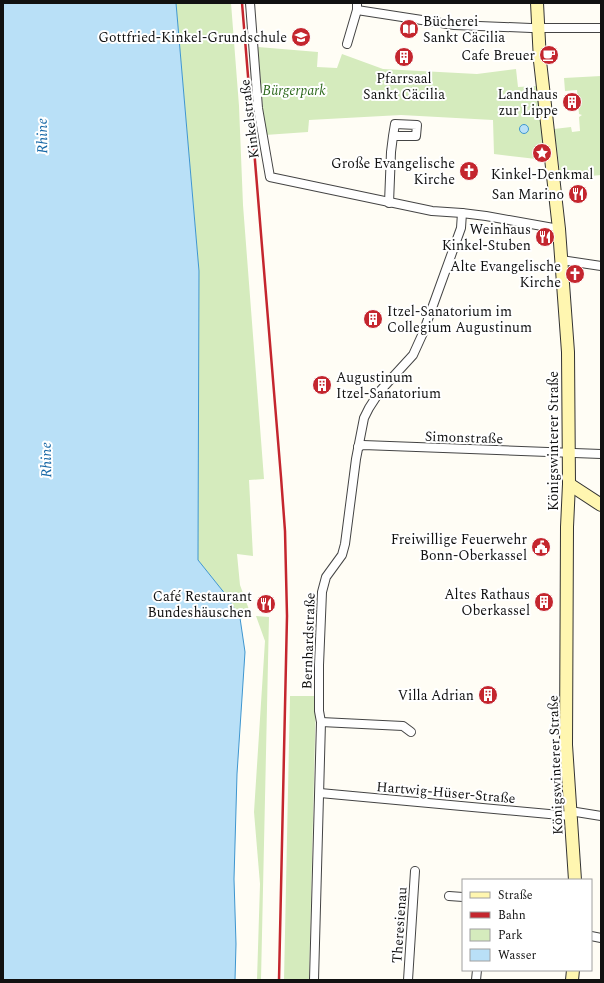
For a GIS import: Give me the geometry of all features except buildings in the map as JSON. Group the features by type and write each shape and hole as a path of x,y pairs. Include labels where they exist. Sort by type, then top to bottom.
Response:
{"main road":[{"name":"Königswinterer Straße","path":"537,3 543,90 559,229 568,358 569,484 567,527 566,744 575,879"},
{"path":"569,484 601,505"}],"street":[{"name":"Kinkelstraße","path":"250,3 258,108 270,177 432,211 486,216 559,229"},
{"path":"347,44 357,6 454,24 539,28 601,28"},
{"path":"389,203 393,136"},
{"name":"Bernhardstraße","path":"314,980 320,793 321,722 319,665 322,592 326,577 342,555 345,544 358,447 364,418 368,408 380,391 413,355 423,333 461,228 462,213"},
{"path":"561,260 601,266"},
{"name":"Simonstraße","path":"358,447 364,445 569,454 601,454"},
{"path":"321,722 403,726 411,732"},
{"name":"Hartwig-Hüser-Straße","path":"320,793 601,816"},
{"name":"Theresienau","path":"408,980 415,871"},
{"path":"449,896 462,897"}],"green space":[{"path":"176,3 231,3 239,106 243,205 264,479 249,480 253,556 237,554 240,585 251,615 240,618 226,595 198,560 199,271"},
{"name":"Bürgerpark","path":"258,47 318,52 317,67 337,68 342,54 383,69 477,74 516,69 518,87 537,86 545,160 494,154 493,120 401,115 309,120 308,132 265,135"},
{"path":"601,76 601,175 561,179 554,129 571,127 572,132 580,131 579,117 582,115 579,114 577,90 565,91 564,78"},
{"path":"256,616 269,617 261,980 257,980 260,884 254,812 265,641"},
{"path":"290,696 316,696 309,980 284,980"}],"water":[{"name":"Rhine","path":"3,3 176,3 199,271 198,560 226,595 240,618 245,652 237,774 234,879 236,944 235,980 3,980"},
{"path":"522,125 526,125 528,129 526,133 522,133 520,131 520,127"}],"railway":[{"path":"242,3 285,531 287,616 279,980"}],"place":[{"name":"Bücherei Sankt Cäcilia","path":"409,29"},
{"name":"Gottfried-Kinkel-Grundschule","path":"301,37"},
{"name":"Cafe Breuer","path":"549,55"},
{"name":"Pfarrsaal Sankt Cäcilia","path":"404,57"},
{"name":"Landhaus zur Lippe","path":"572,102"},
{"name":"Kinkel-Denkmal","path":"542,153"},
{"name":"Große Evangelische Kirche","path":"469,171"},
{"name":"San Marino","path":"578,194"},
{"name":"Weinhaus Kinkel-Stuben","path":"545,237"},
{"name":"Alte Evangelische Kirche","path":"575,274"},
{"name":"Itzel-Sanatorium im Collegium Augustinum","path":"373,319"},
{"name":"Augustinum Itzel-Sanatorium","path":"322,385"},
{"name":"Freiwillige Feuerwehr Bonn-Oberkassel","path":"541,547"},
{"name":"Altes Rathaus Oberkassel","path":"544,602"},
{"name":"Café Restaurant Bundeshäuschen","path":"266,604"},
{"name":"Villa Adrian","path":"488,695"}]}
